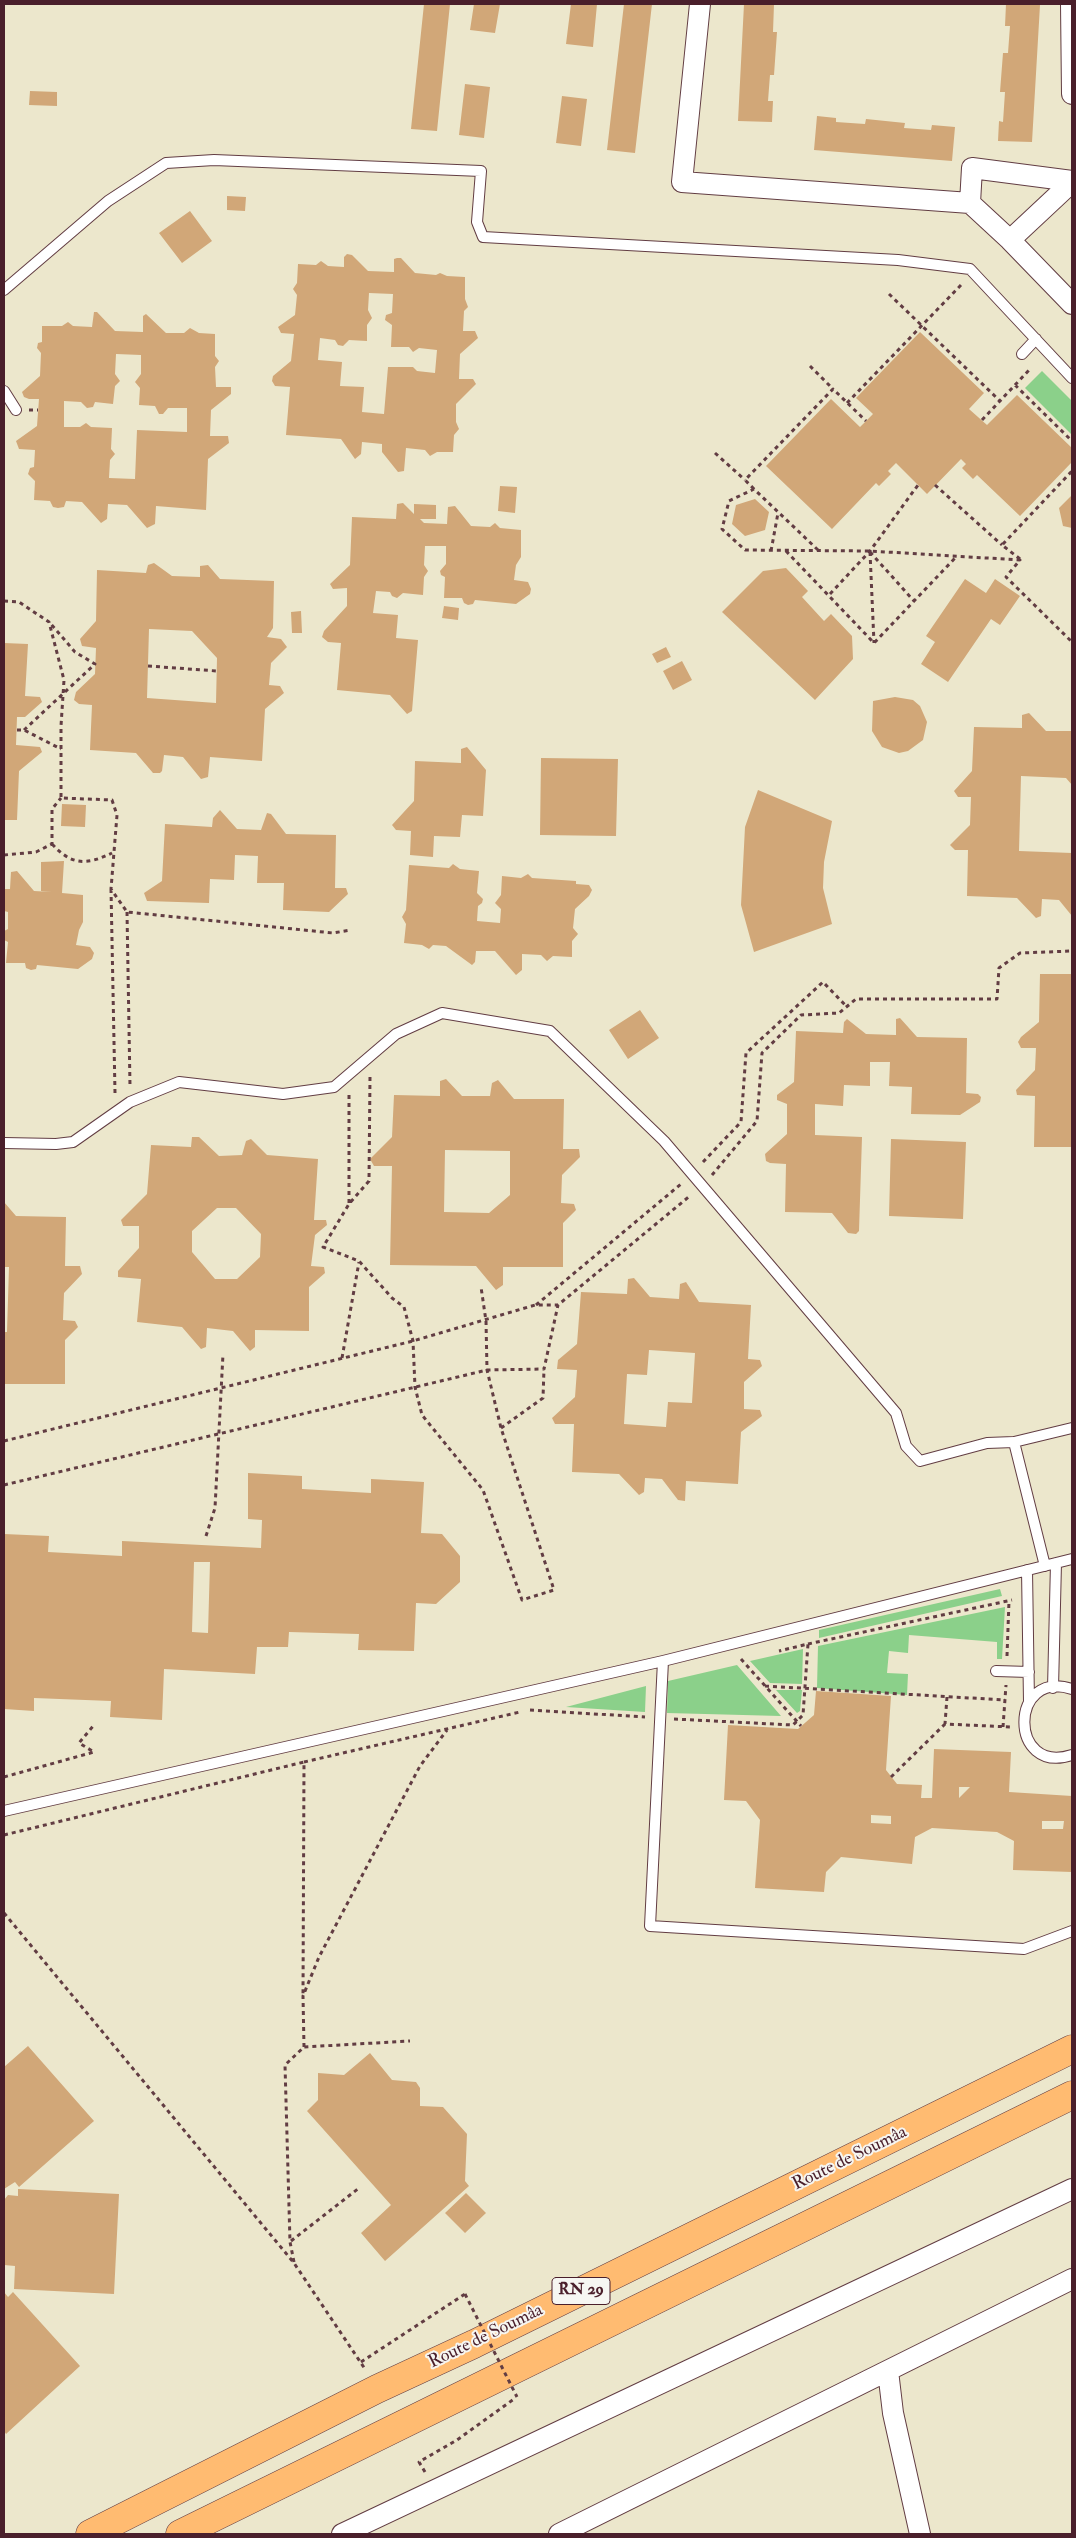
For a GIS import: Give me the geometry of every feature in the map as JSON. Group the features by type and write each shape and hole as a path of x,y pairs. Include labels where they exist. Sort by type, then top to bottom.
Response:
{"highway":[{"name":"Route de Soumâa","path":"90,2534 376,2389 474,2344 1072,2050"},
{"name":"RN 29","path":"180,2534 1072,2095"}],"street":[{"path":"700,4 682,182 970,203 1010,240 1072,304"},
{"path":"1071,4 1072,94"},
{"path":"970,203 972,168 1072,181"},
{"path":"1010,240 1072,181"},
{"path":"342,2534 1072,2189"},
{"path":"559,2534 1072,2280"},
{"path":"888,2371 893,2413 920,2534"}],"lane":[{"path":"4,290 108,201 166,163 214,160 481,171 477,222 482,237 898,260 970,269 1072,378"},
{"path":"1024,352 1036,339"},
{"path":"4,391 16,410"},
{"path":"4,1144 56,1144 73,1142 130,1102 179,1082 283,1094 334,1086 396,1034 442,1012 550,1032 664,1140 896,1413 906,1446 920,1462 986,1443 1014,1442 1072,1428"},
{"path":"1014,1442 1045,1566"},
{"path":"4,1810 663,1661 1072,1559"},
{"path":"1053,1688 1056,1563"},
{"path":"1028,1570 1029,1702"},
{"path":"663,1661 650,1926 1024,1949 1072,1931"},
{"path":"1001,1671 1029,1672"},
{"path":"1072,1689 1053,1688 1037,1694 1029,1702 1024,1712 1023,1724 1025,1736 1032,1746 1052,1758 1072,1756"}],"path":[{"path":"847,403 960,284 967,291"},
{"path":"889,294 1000,401"},
{"path":"982,420 1036,362 1024,352"},
{"path":"810,366 866,421"},
{"path":"1014,385 1072,441"},
{"path":"745,480 833,389"},
{"path":"714,453 818,550"},
{"path":"1002,545 1072,471"},
{"path":"830,594 870,551 918,485"},
{"path":"935,485 1020,560"},
{"path":"754,489 729,500 722,529 745,550 870,551 1020,560"},
{"path":"771,551 778,512"},
{"path":"786,550 830,594 874,643"},
{"path":"870,551 914,602"},
{"path":"870,551 874,643"},
{"path":"874,643 957,556"},
{"path":"1020,560 1006,578 1072,642"},
{"path":"4,601 19,602 50,622 75,652 95,664 24,730"},
{"path":"50,622 64,680 61,798 52,809 52,844 64,857 92,863 112,853"},
{"path":"148,666 217,671"},
{"path":"17,730 24,730 61,749"},
{"path":"61,798 112,800 117,815 112,853 111,888 115,1111"},
{"path":"4,855 36,852 52,844"},
{"path":"111,888 127,912 130,1102"},
{"path":"127,912 333,933 351,930"},
{"path":"501,1428 544,1398 544,1369 558,1305 702,1186 757,1121 762,1053 801,1015 839,1013 856,999 997,999 999,968 1020,953 1072,951"},
{"path":"535,1305 692,1174 741,1122 746,1053 824,982 847,1007"},
{"path":"370,1056 370,1181 349,1204 323,1247 359,1261 392,1298 404,1307 413,1342 415,1387 422,1415 482,1490 522,1600 554,1590 501,1428 487,1370 486,1321 481,1287"},
{"path":"349,1074 349,1204"},
{"path":"342,1358 359,1261"},
{"path":"4,1441 413,1342 535,1305 558,1305"},
{"path":"206,1536 216,1508 222,1354"},
{"path":"4,1485 487,1370 544,1369"},
{"path":"770,1653 1028,1596"},
{"path":"945,1724 1003,1727 1005,1700 1001,1671 1009,1601"},
{"path":"530,1710 793,1726 803,1715 808,1644"},
{"path":"732,1662 750,1657"},
{"path":"741,1660 801,1726"},
{"path":"765,1686 805,1686 1005,1700"},
{"path":"891,1777 945,1724 947,1697"},
{"path":"4,1835 549,1705"},
{"path":"4,1777 94,1752 79,1743 94,1725"},
{"path":"303,1996 319,1957 420,1766 447,1730"},
{"path":"304,1762 304,2047"},
{"path":"4,1913 294,2263 361,2362 376,2389"},
{"path":"294,2263 290,2242 285,2065 304,2047 410,2040"},
{"path":"290,2242 359,2188"},
{"path":"361,2362 465,2294 517,2397 457,2440 419,2462 423,2468"}],"green space":[{"path":"1042,371 1072,401 1072,435 1025,388"},
{"path":"1000,1589 1002,1596 819,1638 819,1630"},
{"path":"1005,1607 1002,1659 997,1659 997,1642 909,1635 908,1653 889,1651 887,1673 908,1674 907,1695 817,1688 818,1646"},
{"path":"803,1649 802,1684 770,1683 750,1661"},
{"path":"737,1665 781,1716 667,1713 668,1681"},
{"path":"646,1686 645,1712 566,1707"},
{"path":"776,1690 802,1690 800,1711 797,1713"}],"building":[{"path":"424,4 450,4 437,131 411,129"},
{"path":"474,4 500,4 495,33 470,30"},
{"path":"571,4 597,4 593,47 566,44"},
{"path":"624,4 652,4 635,153 607,150"},
{"path":"744,4 774,4 773,32 777,32 774,75 770,75 768,101 773,101 772,122 738,121"},
{"path":"1006,4 1040,5 1032,142 998,141 999,121 1003,122 1005,92 1000,92 1003,53 1008,53 1010,26 1005,26"},
{"path":"465,84 490,87 484,138 459,135"},
{"path":"30,91 57,92 57,106 29,105"},
{"path":"562,96 587,99 581,146 556,143"},
{"path":"817,116 836,118 836,122 865,124 866,119 905,123 904,128 931,130 932,125 955,127 952,161 814,150"},
{"path":"227,196 246,197 245,211 227,210"},
{"path":"190,211 212,241 182,263 159,233"},
{"path":"347,254 352,255 368,271 394,272 394,259 401,258 415,273 436,275 440,273 447,276 465,277 465,299 468,307 464,311 463,331 475,331 478,338 460,354 459,379 473,379 476,384 456,404 456,422 459,429 454,435 453,452 437,452 430,456 425,450 406,448 404,471 398,472 382,452 382,444 362,442 361,454 355,459 341,439 286,435 290,387 275,386 272,381 273,376 291,361 294,334 281,333 278,327 295,315 297,295 293,289 297,283 298,264 316,265 321,261 328,266 344,267 344,257","holes":["369,293 393,294 392,313 386,315 385,320 392,325 391,347 409,347 413,352 419,348 437,350 435,373 417,371 413,367 388,367 384,414 362,412 364,387 340,386 342,362 318,360 320,338 335,340 338,345 343,346 349,340 367,341 367,325 372,318 368,310"]},
{"path":"94,312 97,312 115,331 143,332 143,316 146,314 166,333 184,333 190,328 199,333 215,334 215,356 219,361 215,367 216,387 231,387 231,394 211,410 210,436 228,436 229,443 208,459 206,510 156,506 155,524 147,528 127,505 108,504 107,519 101,523 82,502 66,501 64,507 58,508 53,507 50,501 34,500 35,481 28,474 30,468 34,467 35,450 19,449 16,441 37,426 39,399 24,397 22,392 40,376 41,353 37,348 38,343 42,342 42,326 62,326 68,322 73,326 92,327","holes":["116,354 141,355 141,374 135,382 140,388 139,405 155,406 159,414 163,414 168,408 187,408 187,432 137,430 135,479 109,478 110,460 115,454 111,449 112,428 91,427 86,423 80,427 64,427 64,401 81,402 87,408 93,407 95,402 113,404 115,386 120,381 115,374"]},
{"path":"920,332 984,393 969,409 987,425 1017,395 1072,448 1072,462 1020,516 977,475 973,479 962,468 966,464 961,459 927,494 896,463 888,471 891,474 879,486 876,483 832,529 766,466 831,399 860,427 873,414 856,398"},
{"path":"500,486 517,487 515,513 498,511"},
{"path":"1072,495 1072,528 1063,526 1059,508"},
{"path":"755,499 769,512 765,530 745,536 732,524 736,505"},
{"path":"403,503 414,514 414,504 436,505 436,519 420,519 424,523 447,524 448,507 455,506 471,526 490,527 495,523 500,528 521,530 521,557 516,565 514,580 528,582 531,589 530,594 516,604 475,600 473,604 468,605 464,603 462,598 444,598 445,577 441,575 440,571 446,564 446,546 425,546 424,565 428,571 424,577 423,595 403,593 397,598 392,596 390,592 376,591 373,613 398,615 396,638 418,640 412,711 407,714 390,695 337,690 341,643 328,642 322,637 324,631 347,606 347,588 333,589 330,584 350,565 352,517 396,519 397,504"},
{"path":"154,563 172,576 200,577 200,566 208,565 220,579 274,581 273,628 267,637 281,639 287,647 271,663 269,685 280,686 284,693 265,709 262,761 210,757 208,777 201,779 183,757 164,755 162,771 160,773 153,773 136,753 90,750 92,705 79,704 74,700 76,692 95,674 96,648 82,646 80,639 96,621 97,570 146,573 148,565","holes":["149,629 192,631 217,658 216,703 147,698"]},
{"path":"786,568 808,591 802,597 824,621 831,614 852,636 853,659 815,700 722,612 763,571"},
{"path":"965,579 986,593 995,579 1020,596 1000,625 991,619 948,682 921,664 935,642 926,636"},
{"path":"444,606 459,608 458,620 442,618"},
{"path":"301,611 302,633 292,633 291,612"},
{"path":"4,643 28,644 25,696 40,697 42,702 25,717 17,717 16,745 40,747 42,752 19,771 17,820 4,820"},
{"path":"666,647 671,657 657,663 652,654"},
{"path":"682,661 692,680 673,690 663,671"},
{"path":"895,697 913,700 920,706 927,722 923,740 908,751 899,753 882,747 872,731 873,701"},
{"path":"1029,713 1046,731 1072,731 1072,785 1066,778 1021,776 1019,851 1072,853 1072,916 1059,900 1042,899 1041,916 1036,918 1017,898 967,896 968,850 955,850 950,845 970,825 971,797 958,797 954,791 972,771 974,727 1022,728 1022,715"},
{"path":"467,747 486,770 483,816 462,815 460,837 434,836 433,857 410,855 411,831 396,830 392,825 414,801 415,761 461,763 461,749"},
{"path":"541,758 618,759 616,836 540,835"},
{"path":"758,790 832,821 824,862 823,888 832,924 754,952 741,905 745,827"},
{"path":"62,804 86,805 85,827 61,826"},
{"path":"220,810 237,829 261,830 267,813 271,814 286,834 336,835 335,888 346,888 348,894 329,912 283,910 284,883 257,883 258,856 235,855 234,880 210,879 209,903 147,901 144,893 162,881 165,824 212,827 213,818"},
{"path":"64,861 62,893 83,895 83,922 76,945 90,947 94,953 92,959 78,969 37,965 36,969 31,970 26,968 25,963 6,963 8,942 4,940 4,931 8,929 8,912 4,911 4,889 10,889 11,872 17,871 34,891 52,892 41,891 41,862"},
{"path":"453,864 460,869 479,871 477,893 483,899 482,903 478,906 477,921 500,923 501,909 495,903 501,895 502,876 521,878 528,874 532,878 576,881 576,884 589,885 592,890 589,896 575,909 573,928 578,934 572,941 572,957 553,956 547,961 541,955 522,954 522,970 516,975 495,951 476,951 475,962 472,965 446,946 433,945 429,949 422,945 404,943 406,924 402,917 406,910 409,865 449,868"},
{"path":"1040,974 1072,974 1072,1147 1034,1147 1035,1096 1017,1095 1016,1090 1035,1070 1036,1048 1021,1048 1018,1042 1021,1037 1039,1022"},
{"path":"640,1010 659,1038 628,1059 609,1030"},
{"path":"900,1018 917,1037 967,1038 966,1093 978,1094 981,1097 980,1102 960,1115 911,1114 912,1087 889,1086 890,1062 870,1062 870,1086 844,1085 843,1106 815,1104 815,1135 862,1137 859,1231 856,1234 848,1233 832,1213 785,1212 786,1164 770,1163 766,1161 765,1154 787,1134 787,1104 777,1100 777,1095 794,1082 796,1031 843,1033 844,1022 847,1019 866,1034 896,1035 896,1019"},
{"path":"446,1079 462,1096 490,1096 492,1083 498,1080 514,1099 564,1099 563,1149 579,1149 580,1157 562,1175 561,1203 574,1204 576,1210 563,1223 563,1267 503,1267 503,1285 496,1290 476,1266 390,1265 392,1166 374,1166 370,1159 392,1137 394,1095 440,1096 440,1081","holes":["445,1150 510,1151 510,1195 489,1213 444,1212"]},
{"path":"192,1137 199,1137 219,1156 242,1155 246,1141 251,1139 267,1155 318,1159 314,1220 326,1220 327,1225 315,1235 311,1266 324,1267 325,1273 309,1287 309,1331 255,1330 255,1347 250,1351 233,1331 207,1328 206,1347 201,1349 182,1327 137,1322 141,1279 118,1277 118,1271 139,1248 139,1226 123,1226 121,1220 147,1194 151,1145 191,1147","holes":["217,1208 236,1208 261,1234 260,1257 237,1279 215,1279 192,1252 192,1231"]},
{"path":"891,1139 966,1142 963,1219 889,1216"},
{"path":"4,1202 16,1216 66,1217 65,1266 80,1266 82,1274 64,1293 63,1320 75,1321 78,1327 65,1340 65,1384 4,1384 4,1332 7,1332 9,1267 4,1267"},
{"path":"634,1278 650,1297 679,1299 680,1284 686,1282 699,1302 751,1305 748,1359 760,1360 762,1366 744,1382 744,1409 760,1410 762,1416 741,1432 738,1484 686,1481 685,1501 678,1500 662,1479 645,1478 644,1492 639,1495 619,1474 572,1472 574,1424 555,1424 552,1418 575,1397 577,1370 557,1369 558,1360 577,1344 581,1292 627,1294 628,1279","holes":["649,1350 695,1353 692,1403 668,1402 666,1427 624,1424 627,1374 647,1375"]},
{"path":"248,1473 302,1476 302,1489 371,1493 371,1479 424,1482 421,1533 442,1534 460,1556 460,1582 436,1604 416,1603 414,1651 358,1650 359,1634 289,1632 288,1647 257,1647 255,1674 164,1669 162,1720 110,1717 111,1701 34,1698 34,1711 4,1709 4,1534 49,1536 48,1552 122,1556 122,1541 261,1548 262,1520 248,1519","holes":["194,1562 210,1562 208,1633 192,1632"]},
{"path":"816,1691 891,1696 886,1770 897,1784 922,1785 921,1798 932,1798 934,1749 1011,1752 1009,1792 1072,1796 1072,1872 1013,1870 1014,1841 997,1832 932,1828 915,1837 912,1864 841,1857 826,1872 824,1892 755,1888 760,1820 746,1801 724,1800 728,1725 798,1729 814,1715","holes":["959,1787 970,1787 959,1798","871,1815 891,1816 891,1824 871,1823","1042,1821 1064,1821 1063,1829 1042,1829"]},
{"path":"28,2046 94,2121 19,2187 15,2182 4,2189 4,2067"},
{"path":"370,2053 392,2080 416,2082 420,2088 420,2106 443,2107 467,2134 465,2181 469,2186 385,2261 361,2233 391,2205 307,2111 318,2100 318,2073 344,2075"},
{"path":"18,2189 119,2194 114,2294 14,2289 15,2266 4,2265 4,2200 8,2195 18,2196"},
{"path":"466,2193 486,2213 465,2233 445,2213"},
{"path":"4,2292 8,2297 13,2292 80,2366 6,2434 4,2431"}]}
